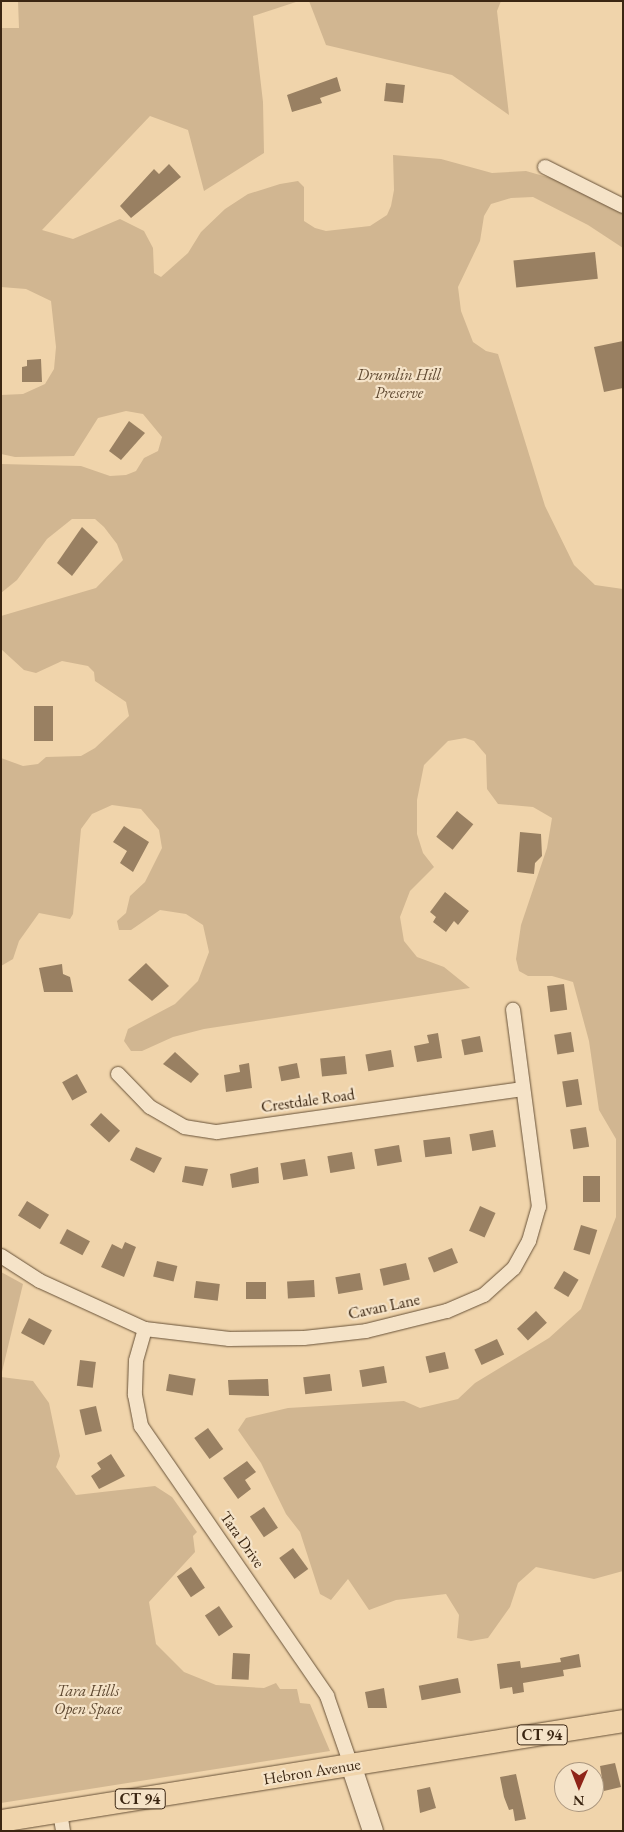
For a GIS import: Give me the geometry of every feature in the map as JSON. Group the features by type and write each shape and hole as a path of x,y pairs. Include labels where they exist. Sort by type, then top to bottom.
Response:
{"main road":[{"name":"Hebron Avenue","path":"1,1821 62,1821 351,1765 623,1721"},
{"path":"351,1765 373,1831"}],"street":[{"path":"545,167 623,206"},
{"name":"Cavan Lane","path":"1,1256 40,1281 145,1329 229,1339 304,1338 366,1331 447,1310 484,1295 514,1268 529,1241 539,1208 513,1010"},
{"name":"Crestdale Road","path":"118,1074 150,1107 184,1127 217,1132 523,1089"},
{"name":"Tara Drive","path":"145,1329 136,1362 134,1395 140,1426 327,1696 351,1765"}],"green space":[{"name":"Drumlin Hill Preserve","path":"18,1 299,1 253,16 263,102 264,153 204,191 188,130 150,116 42,230 73,239 120,219 144,231 153,248 154,273 161,277 188,253 201,232 225,209 248,194 280,184 298,181 304,187 304,221 315,228 326,231 370,226 387,215 391,206 394,190 393,155 441,159 492,173 526,171 561,181 623,213 623,248 588,225 533,197 511,198 491,204 484,216 480,241 458,287 461,311 473,342 486,351 498,354 545,506 574,565 595,585 623,589 623,1571 594,1579 536,1567 518,1583 510,1607 488,1638 471,1641 457,1638 459,1615 446,1594 396,1600 369,1610 348,1579 331,1600 320,1594 300,1532 286,1514 261,1463 238,1430 246,1418 288,1408 404,1401 420,1408 458,1399 475,1383 549,1338 581,1309 616,1217 616,1139 599,1110 589,1041 573,982 552,976 528,976 519,971 516,959 521,925 547,848 552,818 533,807 498,804 487,789 486,755 474,741 465,738 448,741 424,765 417,800 417,834 423,853 434,867 410,891 400,917 404,941 417,957 444,967 470,988 204,1029 173,1037 142,1051 131,1051 124,1041 128,1029 175,1004 198,981 209,952 203,925 186,914 160,910 131,930 119,930 117,921 126,913 130,896 145,882 162,848 159,830 141,809 112,805 92,814 81,829 73,914 70,919 39,913 19,941 13,959 1,966 1,758 23,766 38,764 46,757 81,756 95,748 129,716 126,702 95,681 94,672 88,666 62,661 36,673 24,670 1,649 1,616 96,588 123,560 117,544 95,519 72,519 47,539 17,580 1,593 1,464 81,466 110,476 126,475 136,471 144,458 158,451 162,437 143,414 126,411 98,418 74,456 15,457 1,454 1,395 23,394 45,384 54,369 56,347 51,301 26,289 1,287 1,28 19,28"},
{"path":"309,1 501,1 497,11 509,115 452,75 326,45"},
{"path":"1,1272 23,1284 1,1376"},
{"name":"Tara Hills Open Space","path":"1,1377 33,1381 49,1403 60,1456 56,1467 76,1495 155,1486 172,1497 197,1532 193,1536 195,1552 149,1602 156,1644 184,1672 216,1685 264,1688 276,1683 280,1689 297,1689 300,1703 310,1704 330,1751 1,1803"}],"building":[{"path":"337,77 341,91 320,98 322,103 292,112 287,95"},
{"path":"386,83 405,85 403,103 384,101"},
{"path":"169,164 181,177 131,218 120,206 154,169 159,174"},
{"path":"595,252 598,279 516,287 513,261"},
{"path":"623,341 623,388 604,392 594,347"},
{"path":"41,359 42,382 22,382 22,367 27,366 27,360"},
{"path":"129,421 145,433 121,460 109,451"},
{"path":"82,527 98,542 72,576 57,563"},
{"path":"34,706 53,706 53,741 34,741"},
{"path":"457,811 473,824 453,850 436,837"},
{"path":"124,826 149,842 133,872 120,863 127,851 113,842"},
{"path":"520,832 541,834 542,856 535,863 534,874 517,872"},
{"path":"445,892 469,911 458,925 454,921 446,932 433,922 436,917 430,912"},
{"path":"146,963 169,986 152,1001 128,980"},
{"path":"62,964 63,974 70,977 73,992 44,992 39,968"},
{"path":"564,984 567,1010 550,1012 547,986"},
{"path":"571,1032 574,1052 557,1054 554,1035"},
{"path":"438,1033 442,1058 417,1062 414,1046 429,1043 427,1035"},
{"path":"480,1036 483,1052 464,1055 461,1040"},
{"path":"391,1050 394,1067 368,1071 365,1055"},
{"path":"175,1052 199,1074 191,1083 163,1064"},
{"path":"345,1056 347,1074 322,1077 320,1059"},
{"path":"249,1063 252,1088 226,1092 224,1075 240,1072 239,1065"},
{"path":"297,1063 300,1078 281,1081 278,1067"},
{"path":"77,1074 87,1092 72,1101 62,1082"},
{"path":"578,1079 582,1105 566,1107 562,1082"},
{"path":"101,1113 120,1131 109,1142 90,1125"},
{"path":"586,1127 589,1147 573,1149 570,1130"},
{"path":"493,1130 496,1147 472,1151 469,1134"},
{"path":"450,1137 452,1154 425,1157 423,1140"},
{"path":"399,1145 402,1162 377,1166 374,1149"},
{"path":"136,1147 162,1158 154,1173 130,1160"},
{"path":"352,1152 355,1169 330,1173 327,1156"},
{"path":"305,1159 308,1176 283,1180 280,1163"},
{"path":"185,1166 208,1169 203,1186 182,1182"},
{"path":"258,1167 259,1183 232,1188 230,1174"},
{"path":"583,1176 600,1176 600,1202 583,1202"},
{"path":"27,1201 49,1215 40,1229 18,1215"},
{"path":"480,1206 496,1213 485,1238 469,1231"},
{"path":"581,1225 597,1230 590,1255 573,1250"},
{"path":"67,1229 90,1241 82,1255 59,1243"},
{"path":"125,1242 136,1247 124,1277 101,1267 112,1244 122,1249"},
{"path":"452,1248 458,1263 434,1273 428,1258"},
{"path":"157,1261 177,1266 174,1282 153,1277"},
{"path":"406,1263 410,1280 384,1286 380,1269"},
{"path":"564,1271 579,1280 568,1297 554,1288"},
{"path":"360,1273 363,1290 338,1294 335,1277"},
{"path":"314,1280 315,1297 288,1298 287,1281"},
{"path":"196,1281 220,1284 218,1301 194,1298"},
{"path":"246,1282 266,1282 266,1299 246,1299"},
{"path":"536,1311 547,1323 528,1340 517,1329"},
{"path":"29,1318 52,1330 44,1345 21,1333"},
{"path":"497,1339 504,1354 482,1365 474,1350"},
{"path":"445,1352 449,1369 429,1373 426,1356"},
{"path":"80,1360 96,1362 93,1388 77,1386"},
{"path":"384,1366 387,1383 362,1387 359,1370"},
{"path":"169,1374 196,1379 193,1395 166,1391"},
{"path":"330,1374 332,1391 305,1394 303,1377"},
{"path":"268,1379 269,1396 229,1395 228,1380"},
{"path":"96,1406 102,1431 85,1435 79,1410"},
{"path":"208,1428 223,1449 210,1459 194,1438"},
{"path":"111,1454 125,1476 99,1489 91,1476 101,1469 97,1463"},
{"path":"247,1461 256,1472 245,1480 251,1489 238,1499 223,1478"},
{"path":"264,1507 278,1528 264,1537 250,1517"},
{"path":"293,1548 308,1569 295,1579 279,1558"},
{"path":"191,1567 205,1588 191,1597 177,1577"},
{"path":"219,1606 233,1627 219,1636 205,1616"},
{"path":"233,1653 250,1654 249,1680 232,1679"},
{"path":"579,1654 581,1667 563,1670 564,1676 523,1683 524,1692 513,1694 512,1687 500,1689 497,1664 520,1661 521,1668 561,1662 560,1658"},
{"path":"458,1678 461,1693 422,1700 419,1686"},
{"path":"384,1688 387,1708 368,1708 365,1692"},
{"path":"615,1763 621,1787 604,1791 604,1765"},
{"path":"516,1774 526,1819 515,1821 513,1809 509,1810 504,1797 500,1777"},
{"path":"430,1787 436,1808 420,1813 417,1790"}]}
